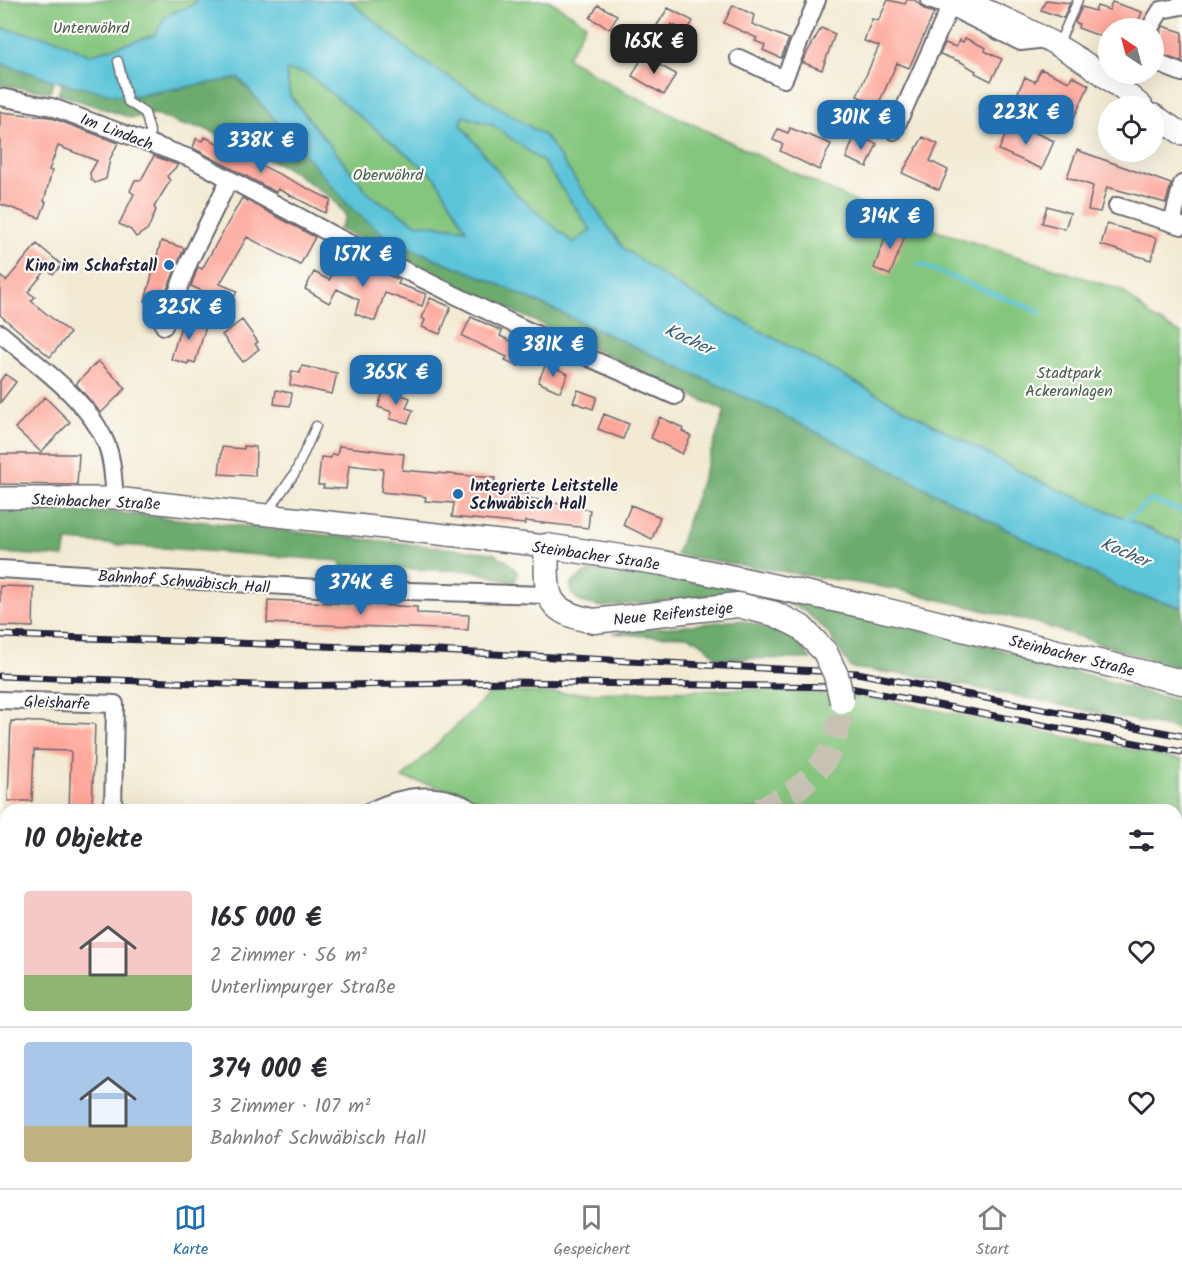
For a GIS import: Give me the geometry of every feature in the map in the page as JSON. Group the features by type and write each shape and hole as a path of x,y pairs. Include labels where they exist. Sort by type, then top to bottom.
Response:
{"main road":[{"path":"546,546 548,595"},
{"name":"Steinbacher Straße","path":"546,546 663,563 842,601 1182,682"},
{"name":"Neue Reifensteige","path":"548,595 552,604 571,616 594,621 738,605 775,614 801,627 825,652 836,675 842,701"}],"street":[{"path":"739,58 784,79 818,0"},
{"path":"930,0 956,3 1022,24 1098,68"},
{"path":"894,131 956,3"},
{"path":"1156,18 1161,9 1182,6"},
{"path":"1164,66 1182,73"},
{"path":"1119,84 1131,96"},
{"name":"Im Lindach","path":"0,97 52,107 192,159 333,235 520,327 675,396"},
{"path":"1164,122 1182,134"},
{"path":"164,326 189,262 229,180"},
{"path":"1117,206 1177,225 1182,184"},
{"path":"0,333 73,398 98,427 112,460 115,498"},
{"name":"Steinbacher Straße","path":"0,498 115,498 267,513 546,546"},
{"name":"Bahnhof Schwäbisch Hall","path":"0,569 335,590 548,595"},
{"name":"Gleisharfe","path":"0,700 115,704 113,804"},
{"path":"385,804 394,800 428,795 454,804"}],"lane":[{"path":"1052,42 1078,0"},
{"path":"118,61 128,102 145,113 150,131 149,142"},
{"path":"267,513 295,473 316,426"}],"green space":[{"name":"Unterwöhrd","path":"0,0 197,0 193,5 166,15 155,35 89,55 56,39 0,28"},
{"name":"Stadtpark Ackeranlagen","path":"349,0 549,0 586,24 567,58 619,89 870,209 1121,290 1154,319 1182,334 1182,543 1032,478 681,288 623,248 545,136 418,58"},
{"path":"0,63 54,80 50,92 0,85"},
{"name":"Oberwöhrd","path":"286,70 306,73 435,177 467,229 415,223 370,195 290,95"},
{"path":"238,78 305,154 392,241 487,279 777,412 1131,593 1182,607 1182,667 1167,665 1036,623 895,589 676,555 725,411 339,229 346,216 333,199 287,168 203,128 182,125 155,114 132,118 58,94 62,83 132,97"},
{"path":"463,116 493,125 544,163 591,230 573,243 516,194 461,125"},
{"path":"0,511 112,512 493,553 507,561 518,573 514,583 475,571 341,567 340,561 67,541 64,557 0,553"},
{"path":"602,569 772,593 975,642 1155,695 1182,700 1182,730 918,676 851,668 829,634 804,610 774,599 717,595 603,607 580,602 571,593 571,584 585,573"},
{"path":"739,620 771,628 789,636 804,649 811,659 717,658 701,643 687,636 612,633"},
{"path":"750,689 849,696 895,702 1182,760 1182,804 486,804 461,792 402,778 491,692 587,693"}],"water":[{"name":"Kocher","path":"197,0 349,0 418,58 545,136 623,248 681,288 1032,478 1182,543 1182,607 1131,593 777,412 487,279 392,241 352,209 239,78 126,97 62,83 0,63 0,28 56,39 89,55 155,35 166,15 193,5","holes":["286,70 306,73 435,177 466,229 415,223 370,195 290,96","463,116 493,125 544,163 591,230 573,243 516,194 461,125"]}],"building":[{"path":"888,0 905,4 907,0 915,0 925,10 934,13 909,68 897,63 878,105 857,96 879,46 864,41 872,19 878,21"},
{"path":"1046,0 1070,3 1063,18 1041,10"},
{"path":"1112,2 1142,12 1140,18 1098,18 1098,35 1078,28 1079,24 1075,22 1082,7 1095,11 1097,6 1109,10"},
{"path":"598,5 617,15 610,29 590,18"},
{"path":"733,5 754,15 752,24 789,39 781,58 763,50 765,45 755,41 757,38 724,23"},
{"path":"668,8 693,21 687,32 671,24 665,36 654,30"},
{"path":"1164,26 1182,32 1182,62 1164,56"},
{"path":"821,28 835,34 822,70 802,62"},
{"path":"965,38 1002,59 991,81 975,73 976,71 961,62 940,54 945,43 956,47 959,40 963,42"},
{"path":"643,56 676,74 664,95 632,76"},
{"path":"1041,69 1069,82 1072,76 1089,85 1074,118 1018,92 1025,77 1035,82"},
{"path":"0,112 49,117 118,143 110,159 106,179 95,183 91,179 90,173 97,161 58,146 49,170 52,171 44,201 46,202 40,218 0,204"},
{"path":"1011,122 1054,141 1042,169 999,150"},
{"path":"790,128 831,144 819,170 780,151 783,144 773,140 778,129 788,133"},
{"path":"855,135 877,144 867,167 846,158"},
{"path":"205,137 331,200 325,213 278,189 276,192 193,148 196,139 203,141"},
{"path":"923,137 938,144 930,161 948,170 939,190 902,173"},
{"path":"1077,150 1098,158 1098,162 1110,162 1171,184 1166,203 1107,187 1100,212 1088,210 1093,186 1067,177"},
{"path":"154,156 178,165 167,176 170,181 154,207 156,210 148,229 136,237 131,230 119,224 134,194 130,191 135,180 141,180"},
{"path":"242,198 315,237 300,265 247,237 220,284 237,291 231,304 191,286 198,267 202,269"},
{"path":"1047,206 1070,213 1065,229 1042,223"},
{"path":"1107,224 1157,238 1151,260 1101,245"},
{"path":"890,225 907,231 890,275 874,268"},
{"path":"161,241 184,248 157,314 150,312 153,303 145,301"},
{"path":"37,244 62,265 53,274 47,269 28,292 35,297 31,301 70,333 50,357 0,315 0,276 6,281"},
{"path":"340,262 353,269 355,262 400,280 398,284 426,294 422,306 385,293 375,321 355,314 359,300 337,289 329,303 305,289 314,272 329,280"},
{"path":"430,298 451,307 440,334 422,327 425,320 422,318"},
{"path":"184,316 207,323 195,363 189,361 188,364 171,359"},
{"path":"471,317 502,331 500,336 526,348 518,366 505,360 507,357 462,336"},
{"path":"242,320 258,342 255,344 259,349 243,362 222,335"},
{"path":"98,361 126,388 101,413 76,384"},
{"path":"546,364 568,374 560,392 538,382"},
{"path":"302,366 337,373 332,394 290,385 292,371 300,373"},
{"path":"5,374 16,382 0,403 0,381"},
{"path":"384,389 410,398 406,408 413,410 408,423 390,419 392,412 378,407"},
{"path":"276,390 292,393 290,406 274,404"},
{"path":"578,390 597,397 593,409 573,402"},
{"path":"45,397 70,422 41,452 15,428"},
{"path":"604,414 629,424 623,439 598,429"},
{"path":"660,417 683,428 682,431 691,436 682,454 651,438"},
{"path":"244,446 256,447 255,476 219,474 222,447 244,449"},
{"path":"339,446 404,454 402,470 495,478 494,491 528,494 528,498 590,510 588,528 525,521 525,524 452,517 454,503 425,501 426,497 422,496 381,492 383,469 349,465 346,489 323,488 324,485 318,485 321,457 331,458 332,454 337,455"},
{"path":"0,454 79,454 77,485 0,484"},
{"path":"631,505 660,517 652,539 623,525"},
{"path":"0,586 34,587 33,627 0,626"},
{"path":"268,600 417,607 417,613 469,615 468,630 267,623"},
{"path":"11,721 95,724 92,804 69,804 71,751 34,750 32,801 8,801"}],"waterway":[{"path":"919,264 1040,312"},
{"path":"1122,523 1151,500 1182,511"}],"tunnel":[{"path":"771,804 807,781 828,755 840,721 842,701"}],"railway":[{"path":"0,635 381,648 857,673 1182,736"},
{"path":"0,676 286,686 513,682 845,687 1182,752"}],"place":[{"name":"Kino im Schafstall","path":"169,265"},
{"name":"Integrierte Leitstelle Schwäbisch Hall","path":"458,494"}]}
